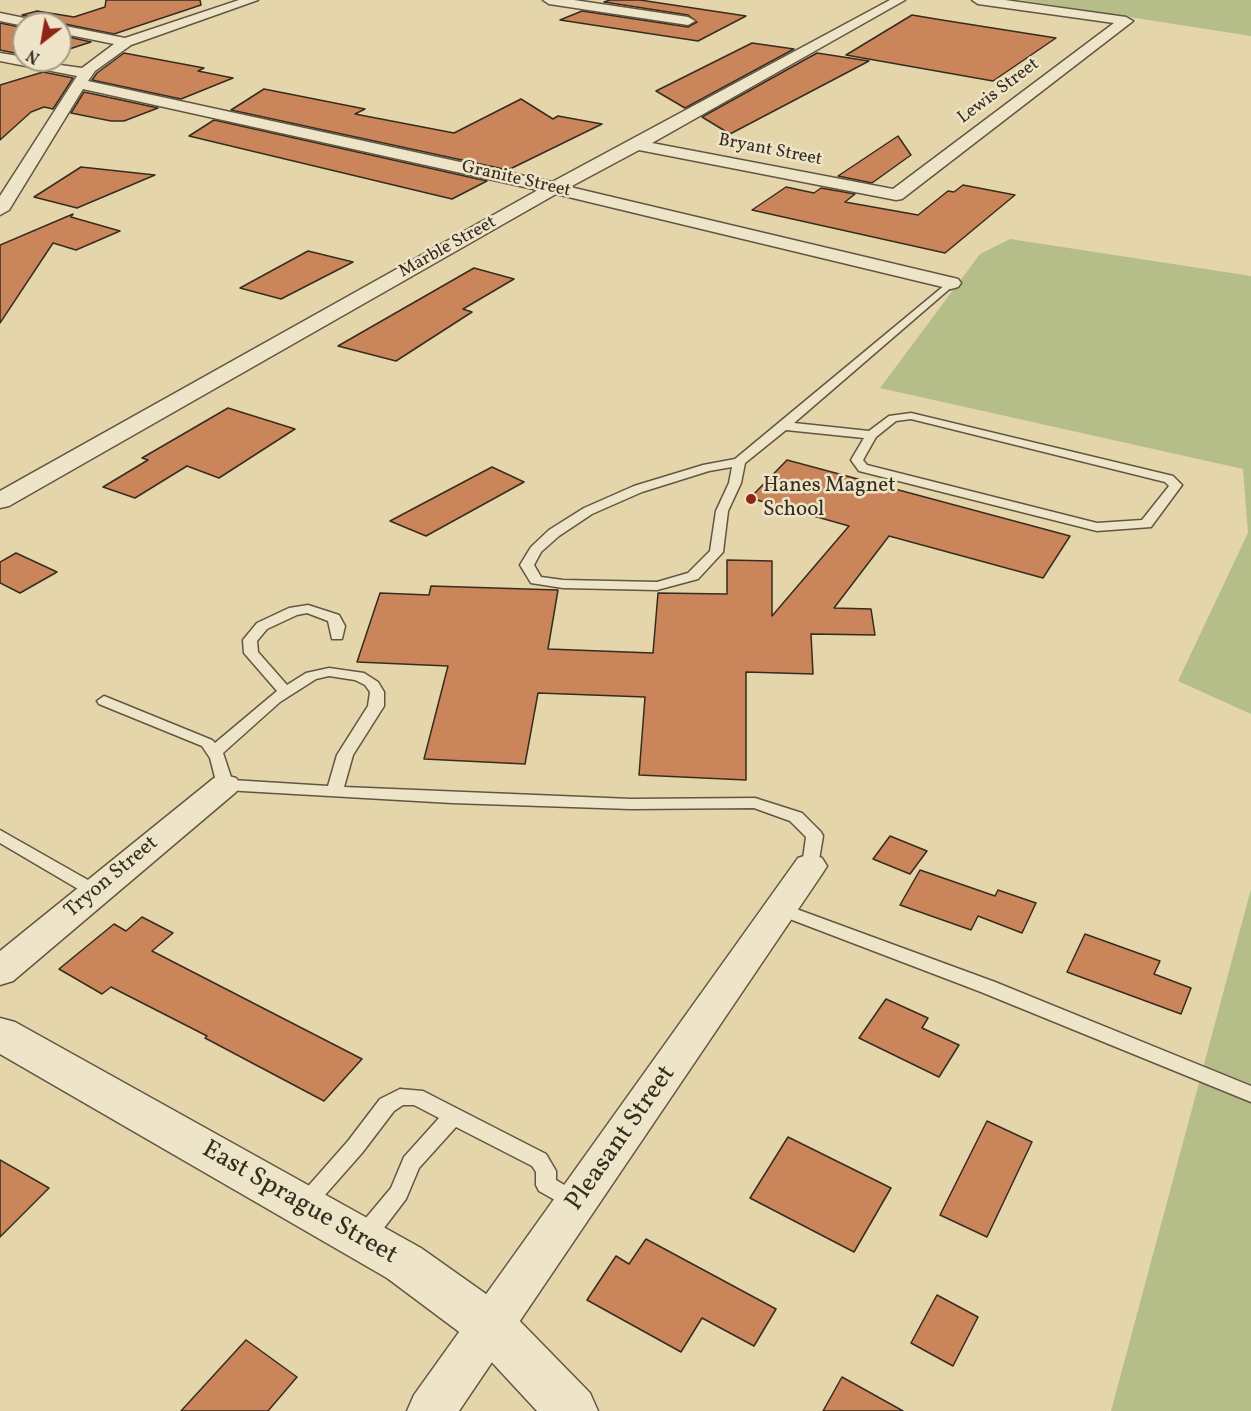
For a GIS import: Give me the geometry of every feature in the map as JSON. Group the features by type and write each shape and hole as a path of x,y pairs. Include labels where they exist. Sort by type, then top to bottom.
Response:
{"street":[{"path":"1,207 83,79 101,58 126,42 252,0"},
{"path":"549,0 688,21"},
{"name":"Marble Street","path":"0,501 554,188 637,145 899,0"},
{"name":"Lewis Street","path":"896,195 1126,21 978,0"},
{"path":"72,31 126,42"},
{"name":"Granite Street","path":"0,57 83,79 951,283"},
{"name":"Bryant Street","path":"637,145 896,195"},
{"name":"Tryon Street","path":"0,971 225,785"},
{"name":"Pleasant Street","path":"431,1411 492,1328 810,866"},
{"name":"East Sprague Street","path":"0,1034 404,1263 492,1328 572,1411"}],"lane":[{"path":"739,462 735,483 722,511 716,552 693,576 657,586 573,584 536,580 527,565 536,550 554,533 588,511 638,489 707,468 739,462 785,426 951,283"},
{"path":"785,426 871,435 893,418 911,416 1169,479 1176,485 1146,524 1097,527 863,468 857,460 871,435"},
{"path":"285,692 251,653 250,640 262,626 294,611 308,609 334,618 338,626 337,636"},
{"path":"215,751 285,692 311,676 329,672 359,676 371,682 377,692 376,706 345,755 336,791"},
{"path":"104,701 207,743 215,751 225,785 620,803 755,803 796,817 815,836 810,866"},
{"path":"0,836 96,892"},
{"path":"780,909 988,987 1250,1094"},
{"path":"303,1206 355,1147 387,1105 400,1097 416,1097 539,1160 546,1171 546,1185 578,1203"},
{"path":"362,1239 399,1193 411,1163 453,1116"}],"green space":[{"path":"1020,0 1251,0 1251,36"},
{"path":"1010,239 1251,276 1251,714 1178,681 1248,533 1243,469 880,388 980,254"},
{"path":"1251,889 1251,1411 1111,1411"}],"building":[{"path":"106,0 200,0 201,5 114,34 72,25 72,17 105,7"},
{"path":"640,0 746,16 698,41 560,20 582,11 688,27 697,22 688,15 604,2"},
{"path":"912,15 1056,38 993,81 846,55"},
{"path":"0,23 12,26 12,52 0,50"},
{"path":"72,38 91,42 72,48"},
{"path":"752,43 794,49 685,108 656,91"},
{"path":"124,53 204,68 198,71 233,78 181,99 92,80 97,73"},
{"path":"817,53 869,61 730,134 702,117"},
{"path":"43,72 73,78 53,109 44,107 31,112 0,140 0,85"},
{"path":"264,89 365,109 355,114 454,133 521,99 553,119 558,116 602,124 508,170 231,110"},
{"path":"84,92 158,108 124,121 111,121 71,113"},
{"path":"214,120 487,181 452,199 189,136"},
{"path":"898,136 911,155 872,183 838,176"},
{"path":"81,167 155,175 77,208 34,197"},
{"path":"963,185 1015,195 945,253 752,210 786,187 814,193 821,188 855,194 845,202 918,215 948,191 954,192"},
{"path":"73,214 71,217 120,231 76,250 53,243 0,323 0,245"},
{"path":"308,251 353,262 281,299 240,288"},
{"path":"474,268 514,279 463,309 472,312 396,361 338,346"},
{"path":"228,408 295,429 219,478 187,466 135,498 103,487 148,460 142,458"},
{"path":"787,460 1070,536 1043,578 889,536 834,608 871,609 875,635 811,634 813,674 746,672 746,780 639,775 645,697 538,693 525,764 424,759 448,666 357,662 380,593 429,595 431,586 558,590 548,649 653,653 658,593 727,594 727,560 772,561 772,616 849,526 750,498"},
{"path":"492,467 524,482 426,536 390,521"},
{"path":"16,553 57,572 20,593 0,583 0,562"},
{"path":"890,836 927,851 910,874 873,859"},
{"path":"920,870 995,896 998,890 1036,903 1022,933 978,916 971,930 900,905"},
{"path":"142,917 173,933 152,951 362,1059 324,1101 205,1038 207,1036 111,987 102,994 59,969 114,924 126,931"},
{"path":"1085,934 1160,961 1154,974 1191,988 1181,1014 1067,972"},
{"path":"886,999 928,1018 922,1028 959,1045 939,1077 859,1038"},
{"path":"987,1121 1032,1142 987,1237 940,1215"},
{"path":"788,1137 891,1188 854,1252 750,1198"},
{"path":"0,1160 49,1188 0,1237"},
{"path":"646,1239 776,1309 754,1346 702,1318 681,1352 587,1300 616,1256 629,1264"},
{"path":"937,1295 978,1317 953,1366 911,1343"},
{"path":"246,1340 297,1377 268,1411 181,1411"},
{"path":"842,1377 903,1411 823,1411"}],"place":[{"name":"Hanes Magnet School","path":"751,499"}]}
